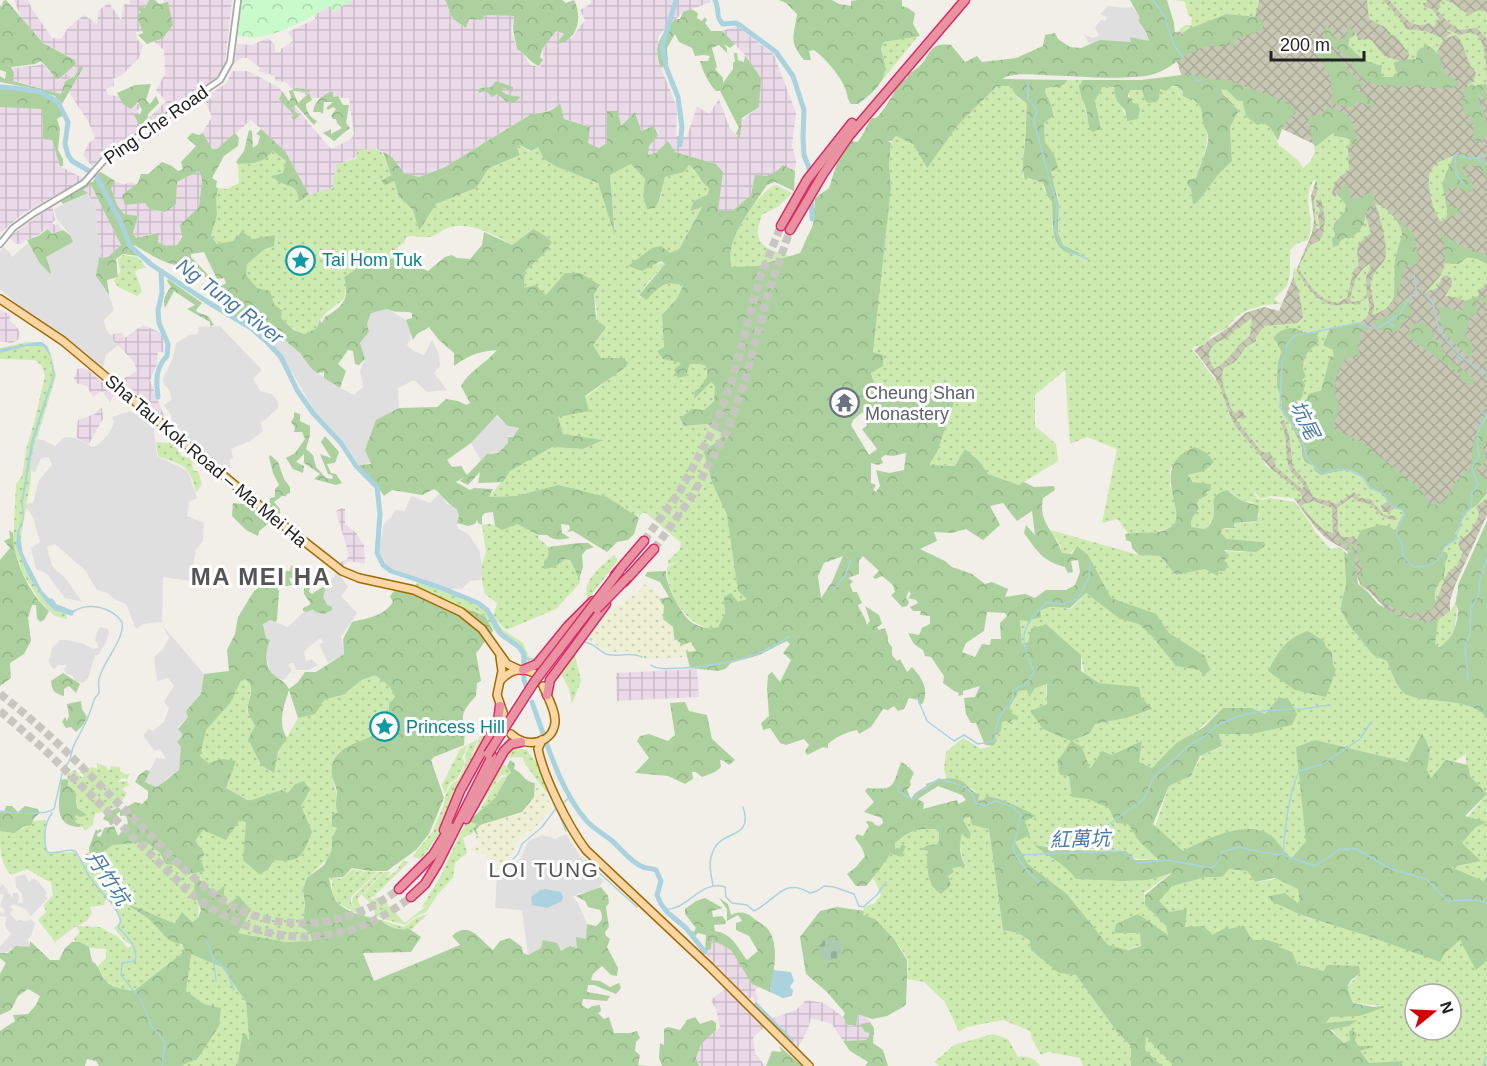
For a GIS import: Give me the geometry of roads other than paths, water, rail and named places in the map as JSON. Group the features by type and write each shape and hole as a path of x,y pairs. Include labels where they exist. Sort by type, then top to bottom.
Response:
{"highway":[{"path":"943,22 959,0"},
{"path":"781,226 807,180 839,138 965,0"},
{"path":"790,230 842,144 882,92"},
{"path":"399,889 435,852 535,681 644,541"},
{"path":"411,897 429,878 447,846 490,755 552,664 598,607 654,549"},
{"path":"524,670 540,661 566,628 620,570"},
{"path":"547,695 549,682 564,660 628,577"},
{"path":"435,852 458,796 499,721 500,706"},
{"path":"447,846 461,828 504,751 511,744 522,742"}],"main road":[{"name":"Sha Tau Kok Road – Ma Mei Ha","path":"0,300 63,341 213,468 335,566 353,576 414,590 456,610 482,629 507,664 524,670"},
{"path":"499,655 502,668 497,692 504,715"},
{"path":"500,682 506,675 524,670"},
{"path":"522,742 539,743 553,729 555,720 543,686"},
{"path":"511,734 533,751 546,772"},
{"path":"539,743 538,753 573,833 592,857 710,967 808,1066"}],"street":[{"name":"Ping Che Road","path":"0,244 20,223 88,178 105,159 214,86 222,78 230,62 238,0"}],"water":[{"path":"42,342 48,347 55,374 34,441 23,502 24,518 19,532 22,551 42,591 57,605 75,611 72,616 54,610 46,602 28,575 16,546 17,532 23,518 21,503 31,441 53,375 50,356 43,346 27,346 0,353 0,349"},
{"path":"545,889 561,892 562,901 547,908 532,905 531,897"},
{"path":"773,970 791,972 794,981 790,987 793,990 792,996 783,998 770,992"}],"waterway":[{"path":"676,0 662,47 666,67 678,97 682,127 680,145"},
{"path":"715,0 719,19 723,24 736,23 741,26 776,52 793,76 804,110 804,155 810,171 812,219"},
{"path":"1153,0 1165,17 1173,43 1183,58"},
{"path":"1193,73 1197,80 1202,80"},
{"path":"1028,82 1028,99 1037,110 1034,121 1057,207 1055,229 1061,245 1088,259"},
{"name":"Ng Tung River","path":"0,87 41,92 58,102 68,122 65,144 68,155 72,161 96,175 121,223 130,246 152,265 251,328 266,341 281,357 297,390 313,413 341,443 356,466 377,487 380,514 377,553 383,565 391,571 478,603 487,610 501,634 519,647 524,654 524,680 527,689"},
{"path":"1467,188 1456,174 1455,155 1475,158 1487,154"},
{"path":"1478,159 1487,164"},
{"path":"158,397 157,375 160,365 167,356 168,344 159,323 158,310 162,293 161,271"},
{"name":"坑尾","path":"1414,275 1417,295 1410,296 1400,314 1378,328 1358,323 1294,336 1287,344 1286,354 1282,361 1280,407 1302,439 1307,458 1322,474 1338,469 1349,470 1363,477 1370,488 1383,493 1392,506 1403,510 1404,515 1396,532 1402,545 1403,556 1414,567 1429,565 1437,561 1444,547 1455,540 1463,516 1471,507 1472,493 1478,485 1472,467 1479,456 1477,440 1479,430 1487,416"},
{"path":"1427,297 1434,307 1437,324 1448,343 1466,360 1487,374"},
{"name":"坑尾","path":"1387,322 1394,326"},
{"path":"1457,356 1463,360"},
{"path":"1481,412 1487,415"},
{"path":"1468,680 1465,646 1470,634 1471,608 1478,596 1487,558"},
{"path":"834,589 845,576 851,559"},
{"path":"917,697 927,721 954,741 964,735 978,744 994,741 998,719 1013,698 1013,690 1028,682 1034,671 1025,651 1024,634 1027,626 1047,602 1063,604 1078,599 1089,577 1090,562"},
{"path":"0,811 36,813 54,809 62,774 99,693 101,672 120,636 122,622 112,613 100,608 86,607 74,611"},
{"path":"651,665 666,669 724,663 763,651 789,637"},
{"path":"584,642 606,654 642,657"},
{"path":"525,659 535,659"},
{"name":"Ng Tung River","path":"532,702 554,764 577,808 589,823 634,862 645,868 656,870 661,881 657,895 661,904 686,928 705,952"},
{"path":"1078,833 1076,832 1082,835 1101,830 1144,799 1154,777 1190,745 1218,725 1239,716 1268,710 1303,709 1329,705"},
{"path":"1283,855 1286,823 1299,771 1323,764 1360,739 1371,722"},
{"name":"紅萬坑","path":"899,785 898,791 913,800 918,792 939,779 966,788 975,803 985,806 995,801 1011,806 1021,814 1013,849 1016,855 1121,851 1138,863 1167,860 1212,868 1222,852 1239,847 1283,855 1315,866 1340,849 1356,849 1391,869 1426,879 1448,901 1477,900 1487,903"},
{"path":"563,803 571,796"},
{"path":"513,859 522,844 542,827 557,807"},
{"path":"713,886 710,867 712,854 718,843 741,829 745,817 743,807"},
{"path":"557,810 566,831"},
{"name":"丹竹坑","path":"52,813 45,832 47,852 75,851 91,879 112,903 121,921 118,927 134,947 135,961 122,963 121,975 141,1000 152,1027 165,1042 162,1066"},
{"path":"1016,856 1039,882"},
{"path":"585,860 637,907"},
{"path":"664,909 680,906 708,887 716,886 725,887 726,897 732,903 747,905 754,911 787,888 793,887 810,893 824,886 834,887 854,894 859,906 863,907 877,895 886,882"},
{"path":"206,939 213,958 216,981"},
{"path":"214,959 226,969 234,990"},
{"name":"Ng Tung River","path":"756,1005 791,1041"},
{"path":"1483,1066 1486,1057"}],"tunnel":[{"path":"644,541 680,491 715,426 732,381 760,277 781,226"},
{"path":"654,549 691,498 727,431 745,381 768,294 790,230"},
{"path":"0,694 67,752 187,871 211,892 245,912 290,923 313,923 359,912 399,889"},
{"path":"0,711 45,750 186,889 212,909 240,923 268,932 297,936 326,935 355,928 383,915 411,897"}],"place":[{"name":"Tai Hom Tuk","path":"301,260"},
{"name":"Cheung Shan Monastery","path":"844,403"},
{"name":"Princess Hill","path":"385,727"}],"district":[{"name":"MA MEI HA","path":"261,576"},
{"name":"LOI TUNG","path":"544,869"}]}
